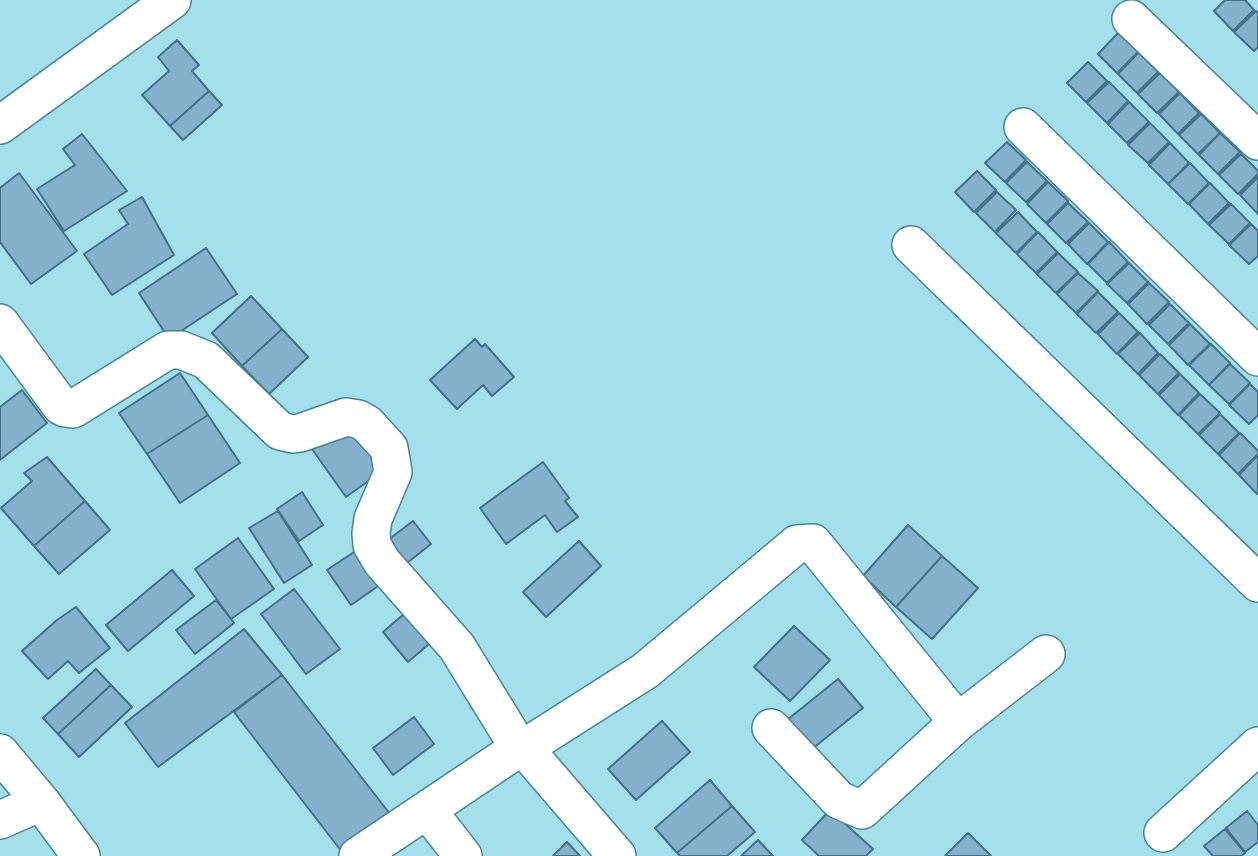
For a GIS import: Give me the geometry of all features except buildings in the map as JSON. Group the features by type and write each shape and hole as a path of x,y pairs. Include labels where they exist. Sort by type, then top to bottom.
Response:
{"street":[{"path":"0,125 172,0"},
{"path":"1131,19 1258,141"},
{"path":"1023,127 1258,357"},
{"path":"911,245 1258,583"},
{"path":"0,323 65,408 73,409 168,350 181,350 206,360 280,431 300,433 346,417 367,424 389,448 393,472 373,519 372,545 382,562 457,647 522,748 617,856"},
{"path":"358,856 645,671 797,544 813,543 958,722"},
{"path":"771,728 839,800 862,810 958,722 1046,654"},
{"path":"1163,833 1258,746"},
{"path":"0,753 81,856"},
{"path":"0,820 41,802"},
{"path":"427,810 463,856"}]}
